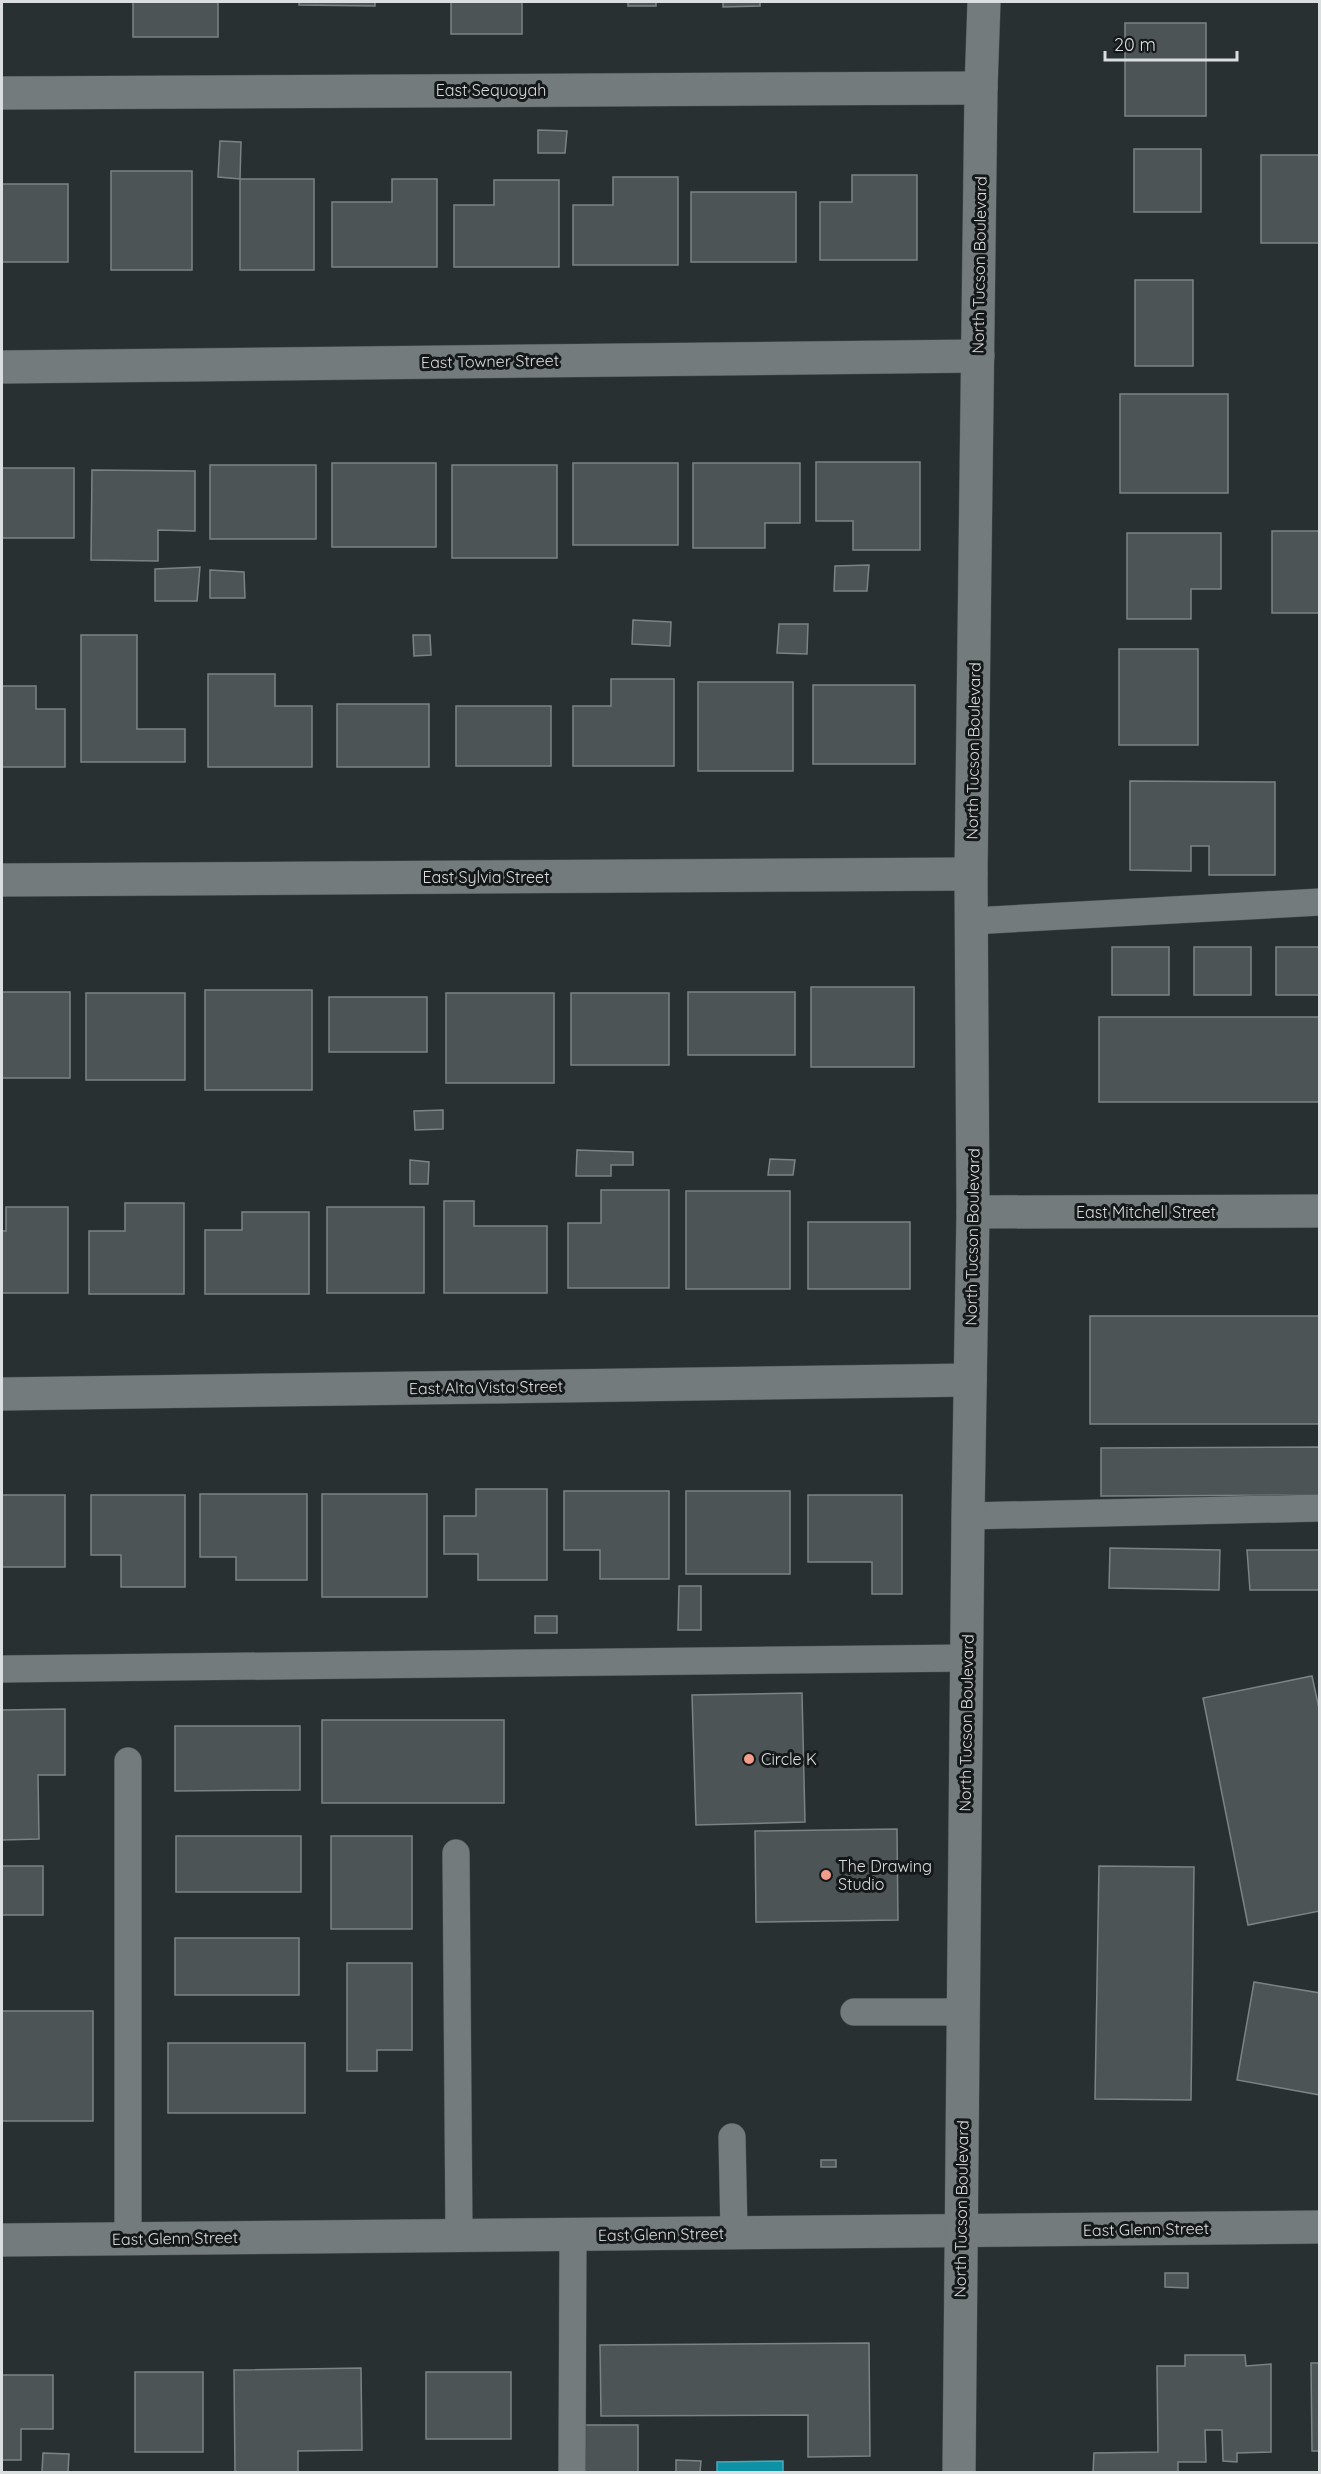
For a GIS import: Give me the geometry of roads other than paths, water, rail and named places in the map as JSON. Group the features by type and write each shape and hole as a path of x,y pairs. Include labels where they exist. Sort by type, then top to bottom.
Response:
{"street":[{"name":"North Tucson Boulevard","path":"959,2472 973,1212 971,874 984,2"},
{"name":"East Sequoyah","path":"2,93 981,88"},
{"name":"East Towner Street","path":"2,367 978,356"},
{"name":"East Sylvia Street","path":"2,880 971,874"},
{"name":"East Mitchell Street","path":"973,1212 1320,1211"},
{"name":"East Alta Vista Street","path":"2,1394 970,1380"},
{"name":"East Glenn Street","path":"2,2240 1320,2227"}],"lane":[{"path":"972,921 1320,902"},
{"path":"968,1516 1320,1508"},
{"path":"2,1669 967,1658"},
{"path":"128,1761 128,2239"},
{"path":"456,1853 459,2235"},
{"path":"854,2012 963,2012"},
{"path":"732,2137 734,2233"},
{"path":"572,2472 573,2234"}],"water":[{"path":"783,2461 783,2472 717,2472 717,2462"}],"place":[{"name":"Circle K","path":"749,1759"},
{"name":"The Drawing Studio","path":"826,1875"}]}
